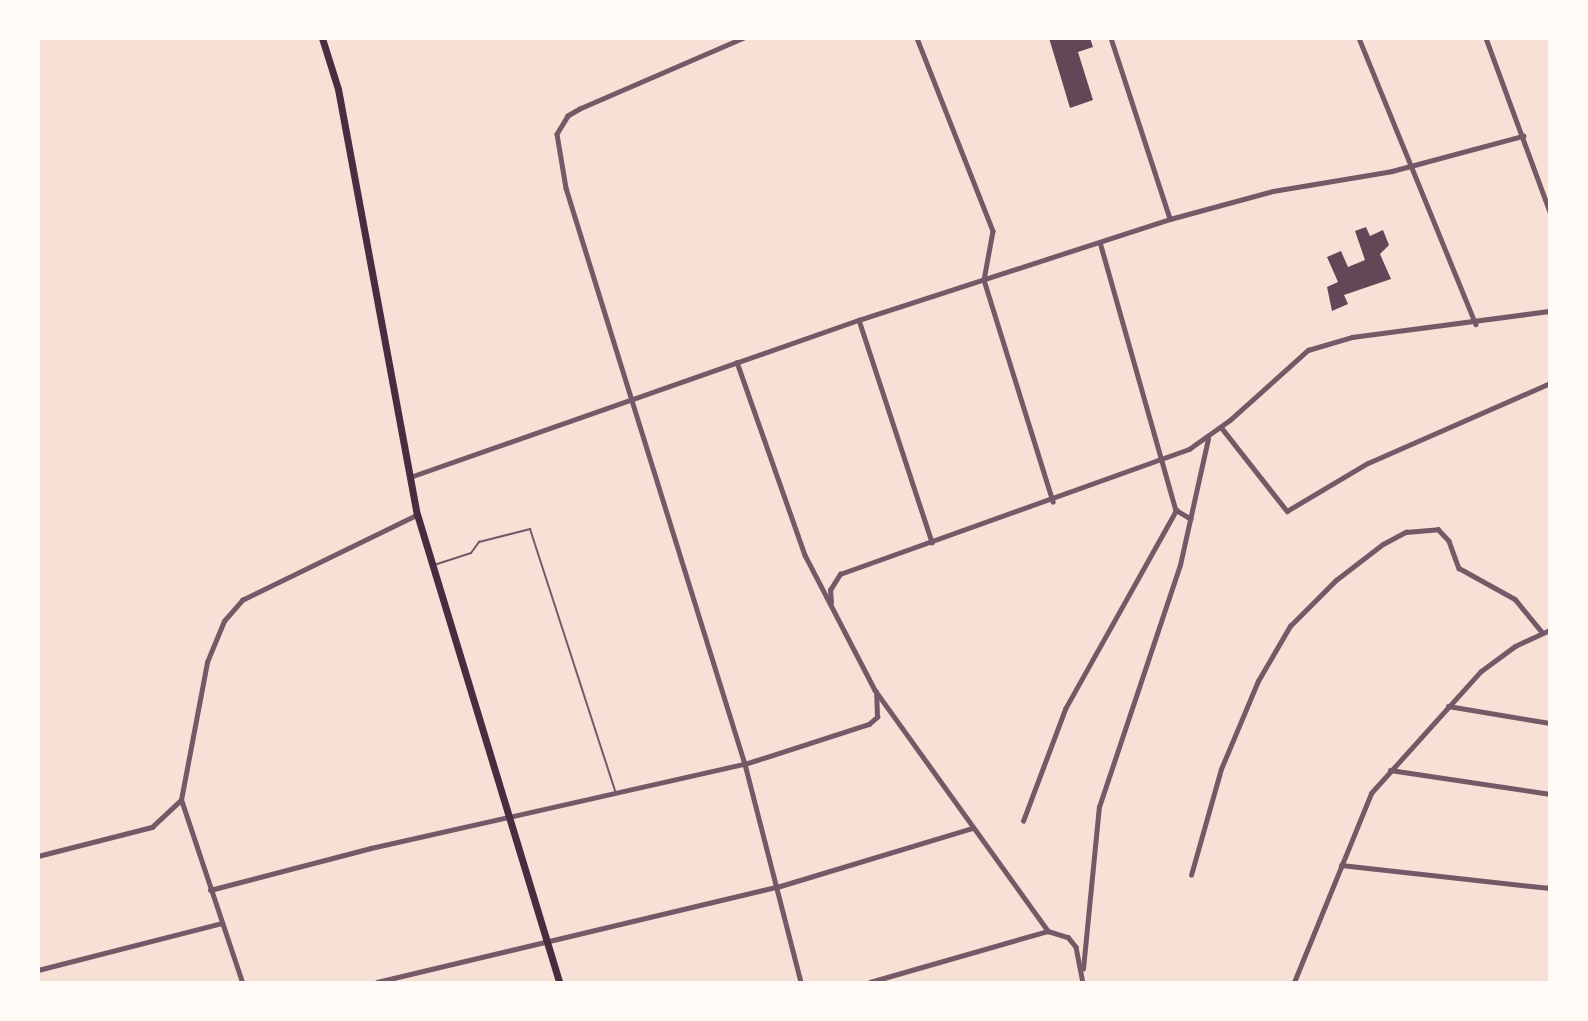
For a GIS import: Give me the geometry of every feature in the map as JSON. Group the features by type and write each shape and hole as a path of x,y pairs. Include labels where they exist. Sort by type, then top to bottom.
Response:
{"main road":[{"path":"322,38 343,114 417,514 512,817 559,982"}],"street":[{"path":"744,38 568,116 556,134 566,188 634,397 745,764 801,982"},
{"path":"917,38 993,231 984,281 1053,501"},
{"path":"1111,38 1170,219"},
{"path":"1359,38 1409,166 1476,324"},
{"path":"1486,38 1549,212"},
{"path":"409,477 859,320 1170,219 1273,191 1409,166 1523,136"},
{"path":"1023,821 1065,709 1176,510 1165,459 1100,242"},
{"path":"831,603 830,590 840,574 1053,501 1165,459 1208,438 1289,365 1318,346 1352,337 1476,324 1549,311"},
{"path":"859,320 932,542"},
{"path":"737,362 805,555 875,690 1048,931"},
{"path":"1221,428 1287,511 1368,463 1549,383"},
{"path":"1082,974 1099,807 1159,632 1191,519 1208,438"},
{"path":"1176,510 1191,519"},
{"path":"242,982 181,800 207,662 224,621 242,600 272,582 417,514"},
{"path":"1191,875 1221,769 1258,681 1290,626 1336,580 1382,544 1406,533 1438,529 1449,541 1459,568 1515,599 1542,632"},
{"path":"1294,982 1360,813 1389,770 1447,706 1497,658 1549,629"},
{"path":"210,890 745,764 869,724 877,717 875,690"},
{"path":"1447,706 1549,723"},
{"path":"1389,770 1549,794"},
{"path":"38,856 152,827 181,800"},
{"path":"377,982 777,887 972,828"},
{"path":"1340,864 1549,888"},
{"path":"38,970 222,923"},
{"path":"870,982 1048,931 1068,937 1076,947 1083,982"}],"lane":[{"path":"433,565 471,553 479,541 530,529 616,793"}],"building":[{"path":"1049,38 1090,38 1093,47 1078,52 1093,100 1070,108"},
{"path":"1366,227 1370,236 1383,230 1389,245 1380,254 1391,279 1344,295 1348,304 1332,311 1327,287 1338,282 1327,257 1341,251 1348,267 1365,260 1355,231"}]}
